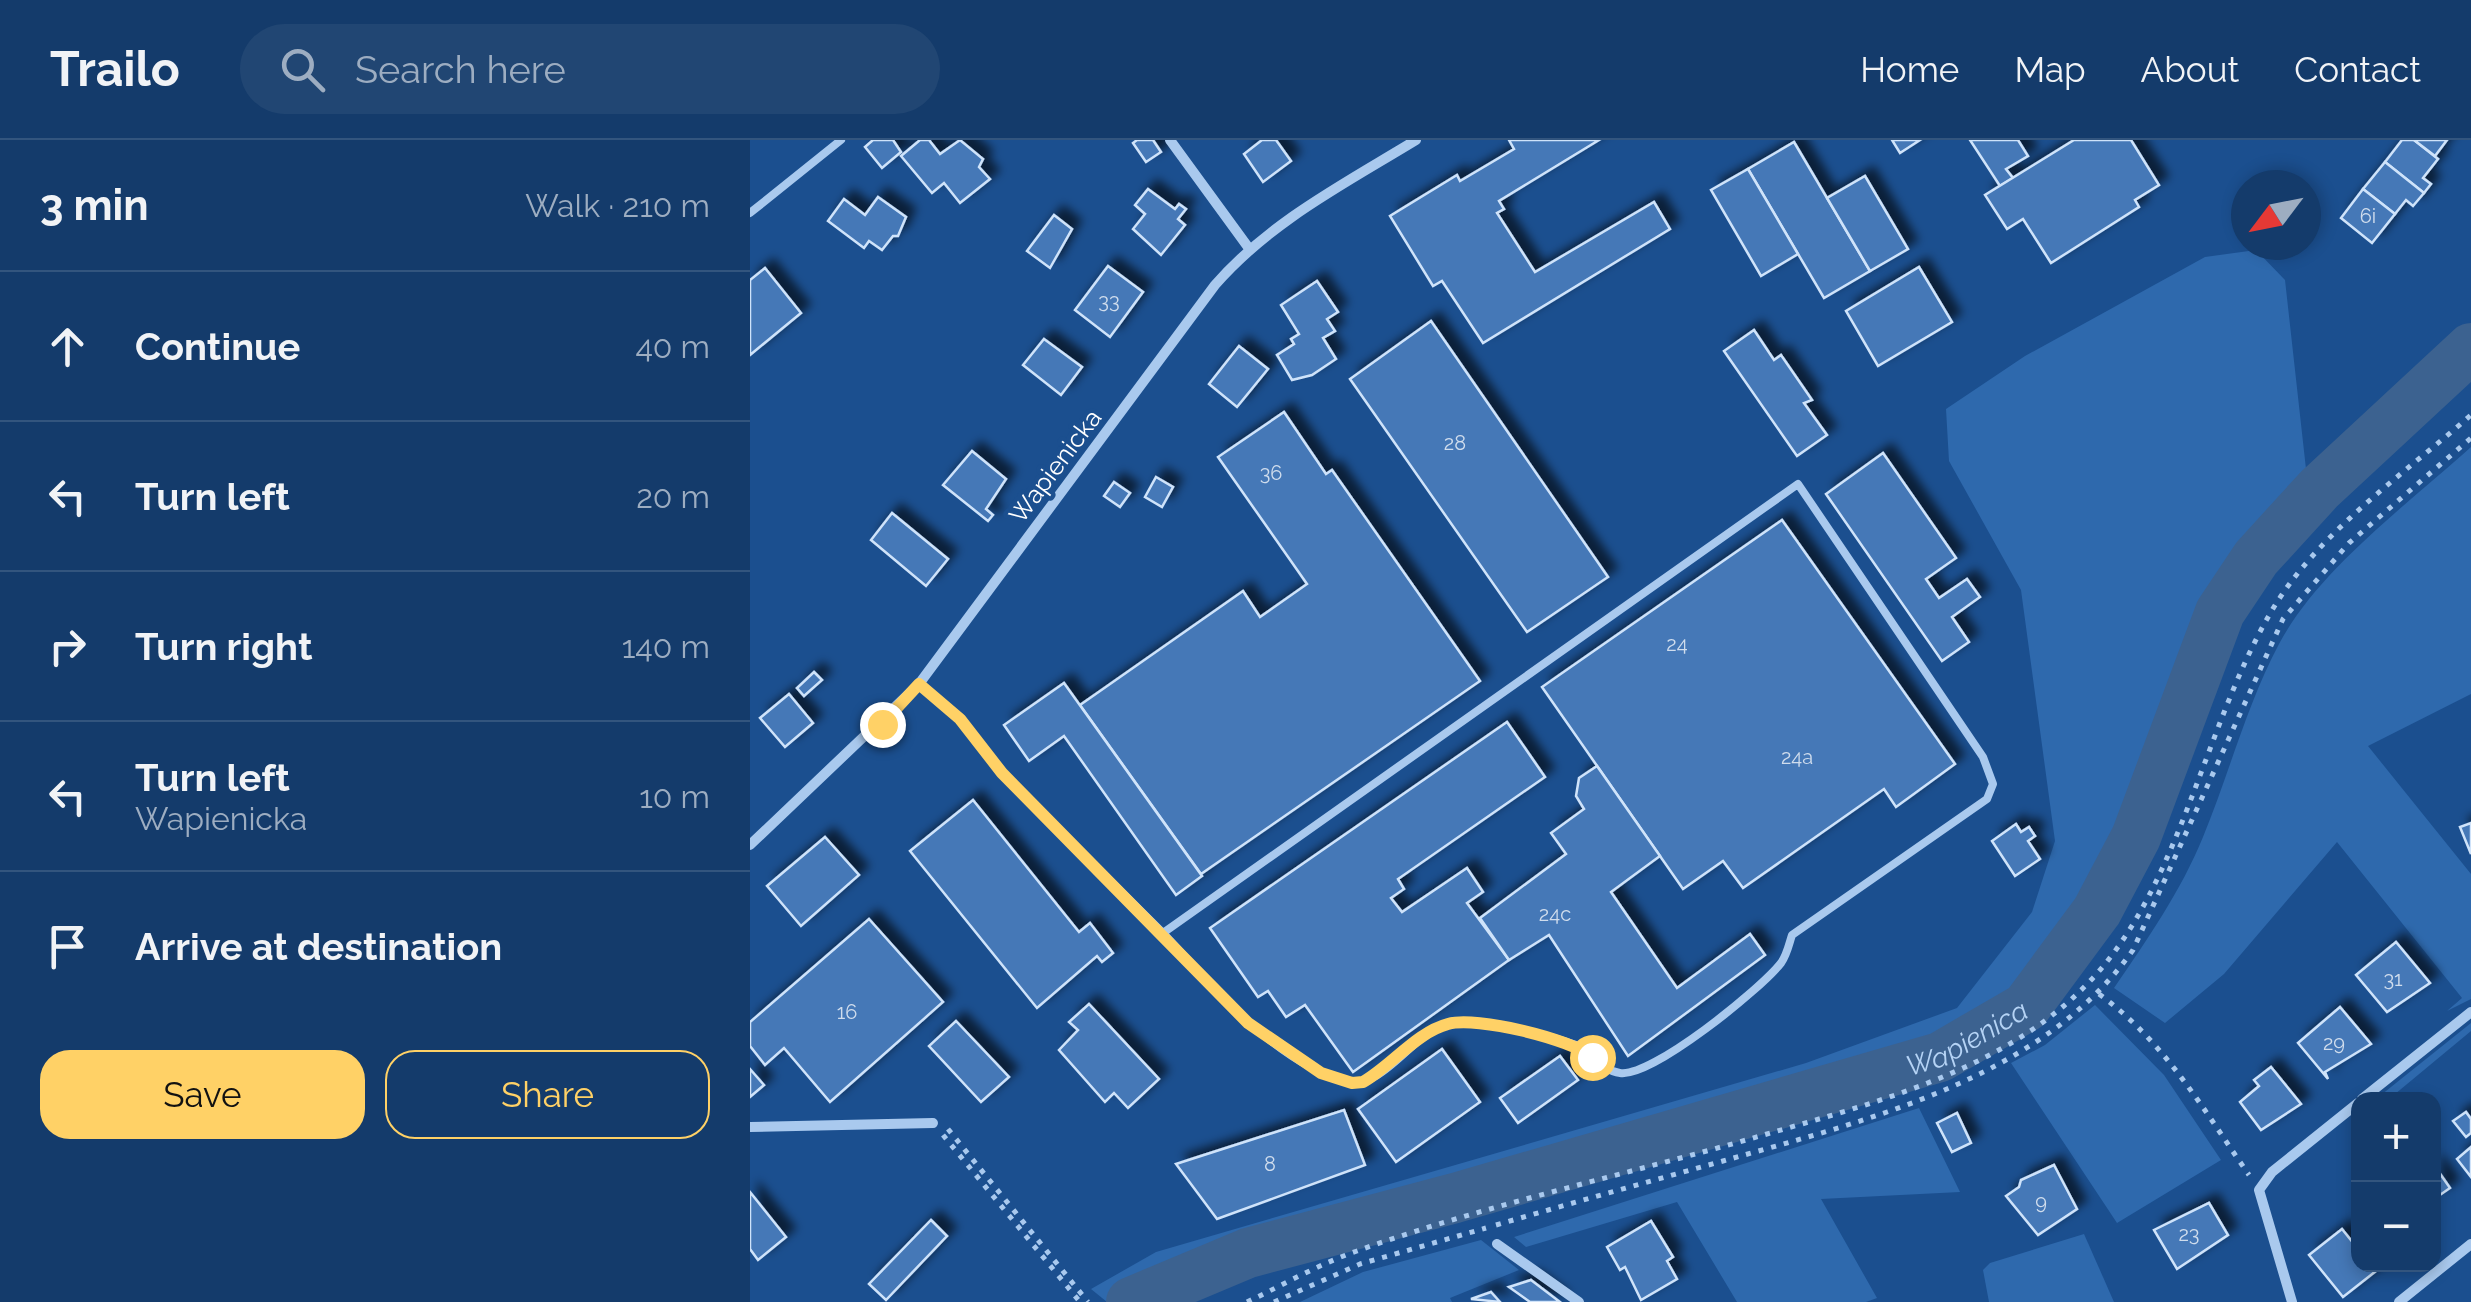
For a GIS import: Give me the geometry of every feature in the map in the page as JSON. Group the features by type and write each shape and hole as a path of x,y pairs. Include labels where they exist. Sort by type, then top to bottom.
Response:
{"street":[{"path":"1170,140 1248,247"},
{"name":"Wapienicka","path":"750,845 919,684 1215,285 1248,247 1416,140"},
{"path":"2371,1092 2471,1012"},
{"path":"2292,1302 2259,1190 2272,1172 2351,1108"},
{"path":"750,1128 933,1123"},
{"path":"1497,1244 1579,1302"},
{"path":"2399,1302 2471,1244"}],"lane":[{"path":"750,214 841,140"},
{"path":"919,684 960,719 1002,773 1164,933 1248,1023 1321,1073 1339,1080 1363,1082 1449,1023 1502,1028 1579,1046 1607,1070 1635,1072 1743,1000 1783,961 1792,935 1987,800 1992,784 1983,757 1798,484 1164,933"}],"path":[{"path":"1248,1302 1355,1252 1819,1119 1944,1076 2019,1040 2089,983 2134,922 2256,642 2297,575 2340,530 2471,415"},
{"path":"1274,1302 1360,1264 1878,1114 1998,1064 2041,1040 2099,994 2134,950 2282,620 2349,543 2471,438"},
{"path":"2099,994 2145,1033 2176,1068 2259,1190"},
{"path":"933,1123 1084,1301"}],"shaded area":[{"path":"2231,253 2231,260 2266,260 2285,280 2307,478 2244,545 2204,602 2118,844 2093,898 2062,948 2024,991 1971,1031 1914,1052 1243,1246 1107,1302 1091,1289 1156,1252 1806,1063 1957,1008 2032,912 2055,841 2021,590 1949,461 1946,409 2025,356 2205,257"},
{"path":"2471,447 2471,694 2368,746 2471,874 2471,999 2447,1011 2462,998 2337,842 2224,974 2165,1023 2114,988 2163,915 2194,857 2257,691 2279,644 2296,617 2341,564"},
{"path":"2095,1005 2164,1075 2221,1160 2117,1223 2011,1063 2045,1045"},
{"path":"2471,1023 2471,1031 2397,1092 2385,1092"},
{"path":"1919,1108 1960,1192 1821,1199 1877,1298 1866,1302 1737,1302 1677,1202 1526,1247 1514,1237"},
{"path":"2084,1234 2114,1302 1989,1302 1983,1270 1990,1263"},
{"path":"1481,1240 1519,1270 1450,1298 1452,1302 1300,1302 1363,1272"}],"building":[{"path":"873,140 893,140 901,152 882,168 865,147"},
{"path":"920,140 929,140 940,154 960,140 983,159 979,167 990,179 960,203 944,183 932,193 901,156"},
{"path":"1153,140 1161,152 1146,162 1133,143"},
{"path":"1262,140 1276,140 1291,161 1263,182 1244,154"},
{"path":"1509,140 1599,140 1499,201 1504,209 1497,213 1535,272 1654,202 1670,229 1483,343 1442,281 1433,286 1390,216 1457,175 1460,181 1514,149"},
{"path":"1892,140 1920,140 1900,153"},
{"path":"1970,140 2018,140 2028,156 2006,169 2013,178 2000,186"},
{"path":"2074,140 2131,140 2159,185 2135,200 2139,207 2051,263 2023,219 2007,229 1985,195"},
{"path":"2402,140 2414,140 2438,159 2423,178 2431,184 2424,193 2385,162"},
{"path":"2414,140 2447,140 2435,156"},
{"path":"1794,142 1870,271 1824,298 1748,169"},
{"path":"2385,162 2424,193 2413,206 2406,200 2395,214 2363,189"},
{"path":"1748,169 1798,254 1761,276 1711,190"},
{"path":"1865,176 1908,249 1870,271 1827,198"},
{"path":"1148,189 1175,209 1179,204 1186,209 1178,219 1185,225 1161,255 1133,229 1145,214 1135,205"},
{"path":"2363,189 2395,214 2372,243 2341,218"},
{"path":"878,197 906,217 898,236 893,236 882,250 869,241 864,248 828,221 844,199 865,215"},
{"path":"1054,215 1072,229 1050,268 1027,251"},
{"path":"1108,266 1143,292 1110,337 1075,310"},
{"path":"1919,267 1952,322 1878,366 1846,311"},
{"path":"765,268 801,313 750,355 750,280"},
{"path":"1317,281 1338,312 1327,319 1335,331 1323,338 1336,359 1312,375 1292,380 1277,355 1294,344 1291,339 1299,334 1281,305"},
{"path":"1431,321 1608,577 1527,632 1350,379"},
{"path":"1754,330 1774,360 1781,355 1812,400 1804,403 1827,435 1797,456 1724,351"},
{"path":"1044,339 1082,367 1061,395 1023,365"},
{"path":"1239,346 1268,369 1237,407 1209,384"},
{"path":"1284,412 1326,474 1332,470 1480,681 1201,874 1080,705 1243,591 1260,617 1307,584 1218,457"},
{"path":"972,451 1006,479 986,509 993,515 988,521 943,485"},
{"path":"1883,453 1956,558 1926,579 1939,598 1967,579 1980,597 1952,617 1969,642 1942,661 1826,494"},
{"path":"1156,477 1173,487 1162,507 1145,497"},
{"path":"1114,482 1130,493 1120,507 1104,496"},
{"path":"892,513 948,559 926,586 871,540"},
{"path":"1782,520 1955,764 1896,807 1884,789 1743,888 1723,861 1683,889 1542,687"},
{"path":"814,672 822,680 804,696 797,688"},
{"path":"1064,683 1202,876 1176,895 1064,736 1029,761 1004,725"},
{"path":"789,694 813,723 785,747 760,718"},
{"path":"1507,722 1545,777 1398,879 1404,889 1391,898 1402,912 1467,868 1483,892 1467,903 1509,960 1353,1072 1305,1005 1286,1017 1268,991 1258,997 1210,928"},
{"path":"1597,766 1660,856 1611,892 1677,988 1750,934 1765,955 1628,1056 1549,935 1509,960 1480,918 1566,854 1551,833 1584,809 1576,796 1579,778"},
{"path":"973,800 1079,932 1090,923 1113,953 1102,962 1097,956 1037,1008 910,851"},
{"path":"2471,823 2471,854 2460,827"},
{"path":"2016,824 2021,832 2029,827 2035,836 2028,841 2040,859 2015,876 1992,841"},
{"path":"825,837 859,875 801,926 767,886"},
{"path":"869,919 943,1002 830,1102 784,1048 765,1065 750,1046 750,1022"},
{"path":"2396,942 2430,983 2387,1012 2356,975"},
{"path":"1089,1004 1159,1079 1128,1108 1114,1093 1105,1102 1059,1050 1078,1030 1069,1022"},
{"path":"2340,1007 2371,1044 2325,1072 2328,1079 2298,1043"},
{"path":"956,1021 1009,1077 981,1102 929,1046"},
{"path":"1442,1049 1480,1102 1396,1162 1358,1109"},
{"path":"1560,1056 1578,1080 1518,1123 1500,1098"},
{"path":"2271,1067 2301,1104 2261,1130 2240,1102 2259,1086 2254,1080"},
{"path":"750,1069 764,1085 750,1097"},
{"path":"1344,1110 1365,1165 1217,1219 1176,1164"},
{"path":"2466,1112 2471,1119 2471,1133 2466,1137 2453,1121"},
{"path":"1957,1113 1971,1143 1952,1152 1937,1123"},
{"path":"2471,1147 2471,1177 2457,1159"},
{"path":"2054,1165 2077,1209 2038,1235 2006,1196 2019,1187 2021,1180"},
{"path":"2441,1175 2450,1188 2441,1194"},
{"path":"750,1192 786,1237 758,1260 750,1249"},
{"path":"2209,1203 2228,1235 2177,1269 2154,1230"},
{"path":"931,1220 947,1236 886,1300 869,1284"},
{"path":"1651,1221 1673,1257 1667,1261 1677,1279 1641,1300 1625,1267 1620,1270 1607,1247"},
{"path":"2342,1229 2351,1240 2351,1272 2375,1272 2343,1297 2309,1255"},
{"path":"1531,1280 1560,1302 1530,1302 1509,1287"},
{"path":"1491,1292 1500,1302 1471,1299"}],"waterway":[{"name":"Wapienica","path":"1131,1302 1248,1253 1455,1198 1940,1057 2026,1007 2097,911 2136,837 2220,612 2256,558 2319,489 2471,348"}],"route":[{"path":"882,724 919,684 960,719 1002,773 1164,933 1248,1023 1321,1073 1352,1083 1363,1082 1449,1023 1502,1028 1579,1046 1592,1057"}]}
